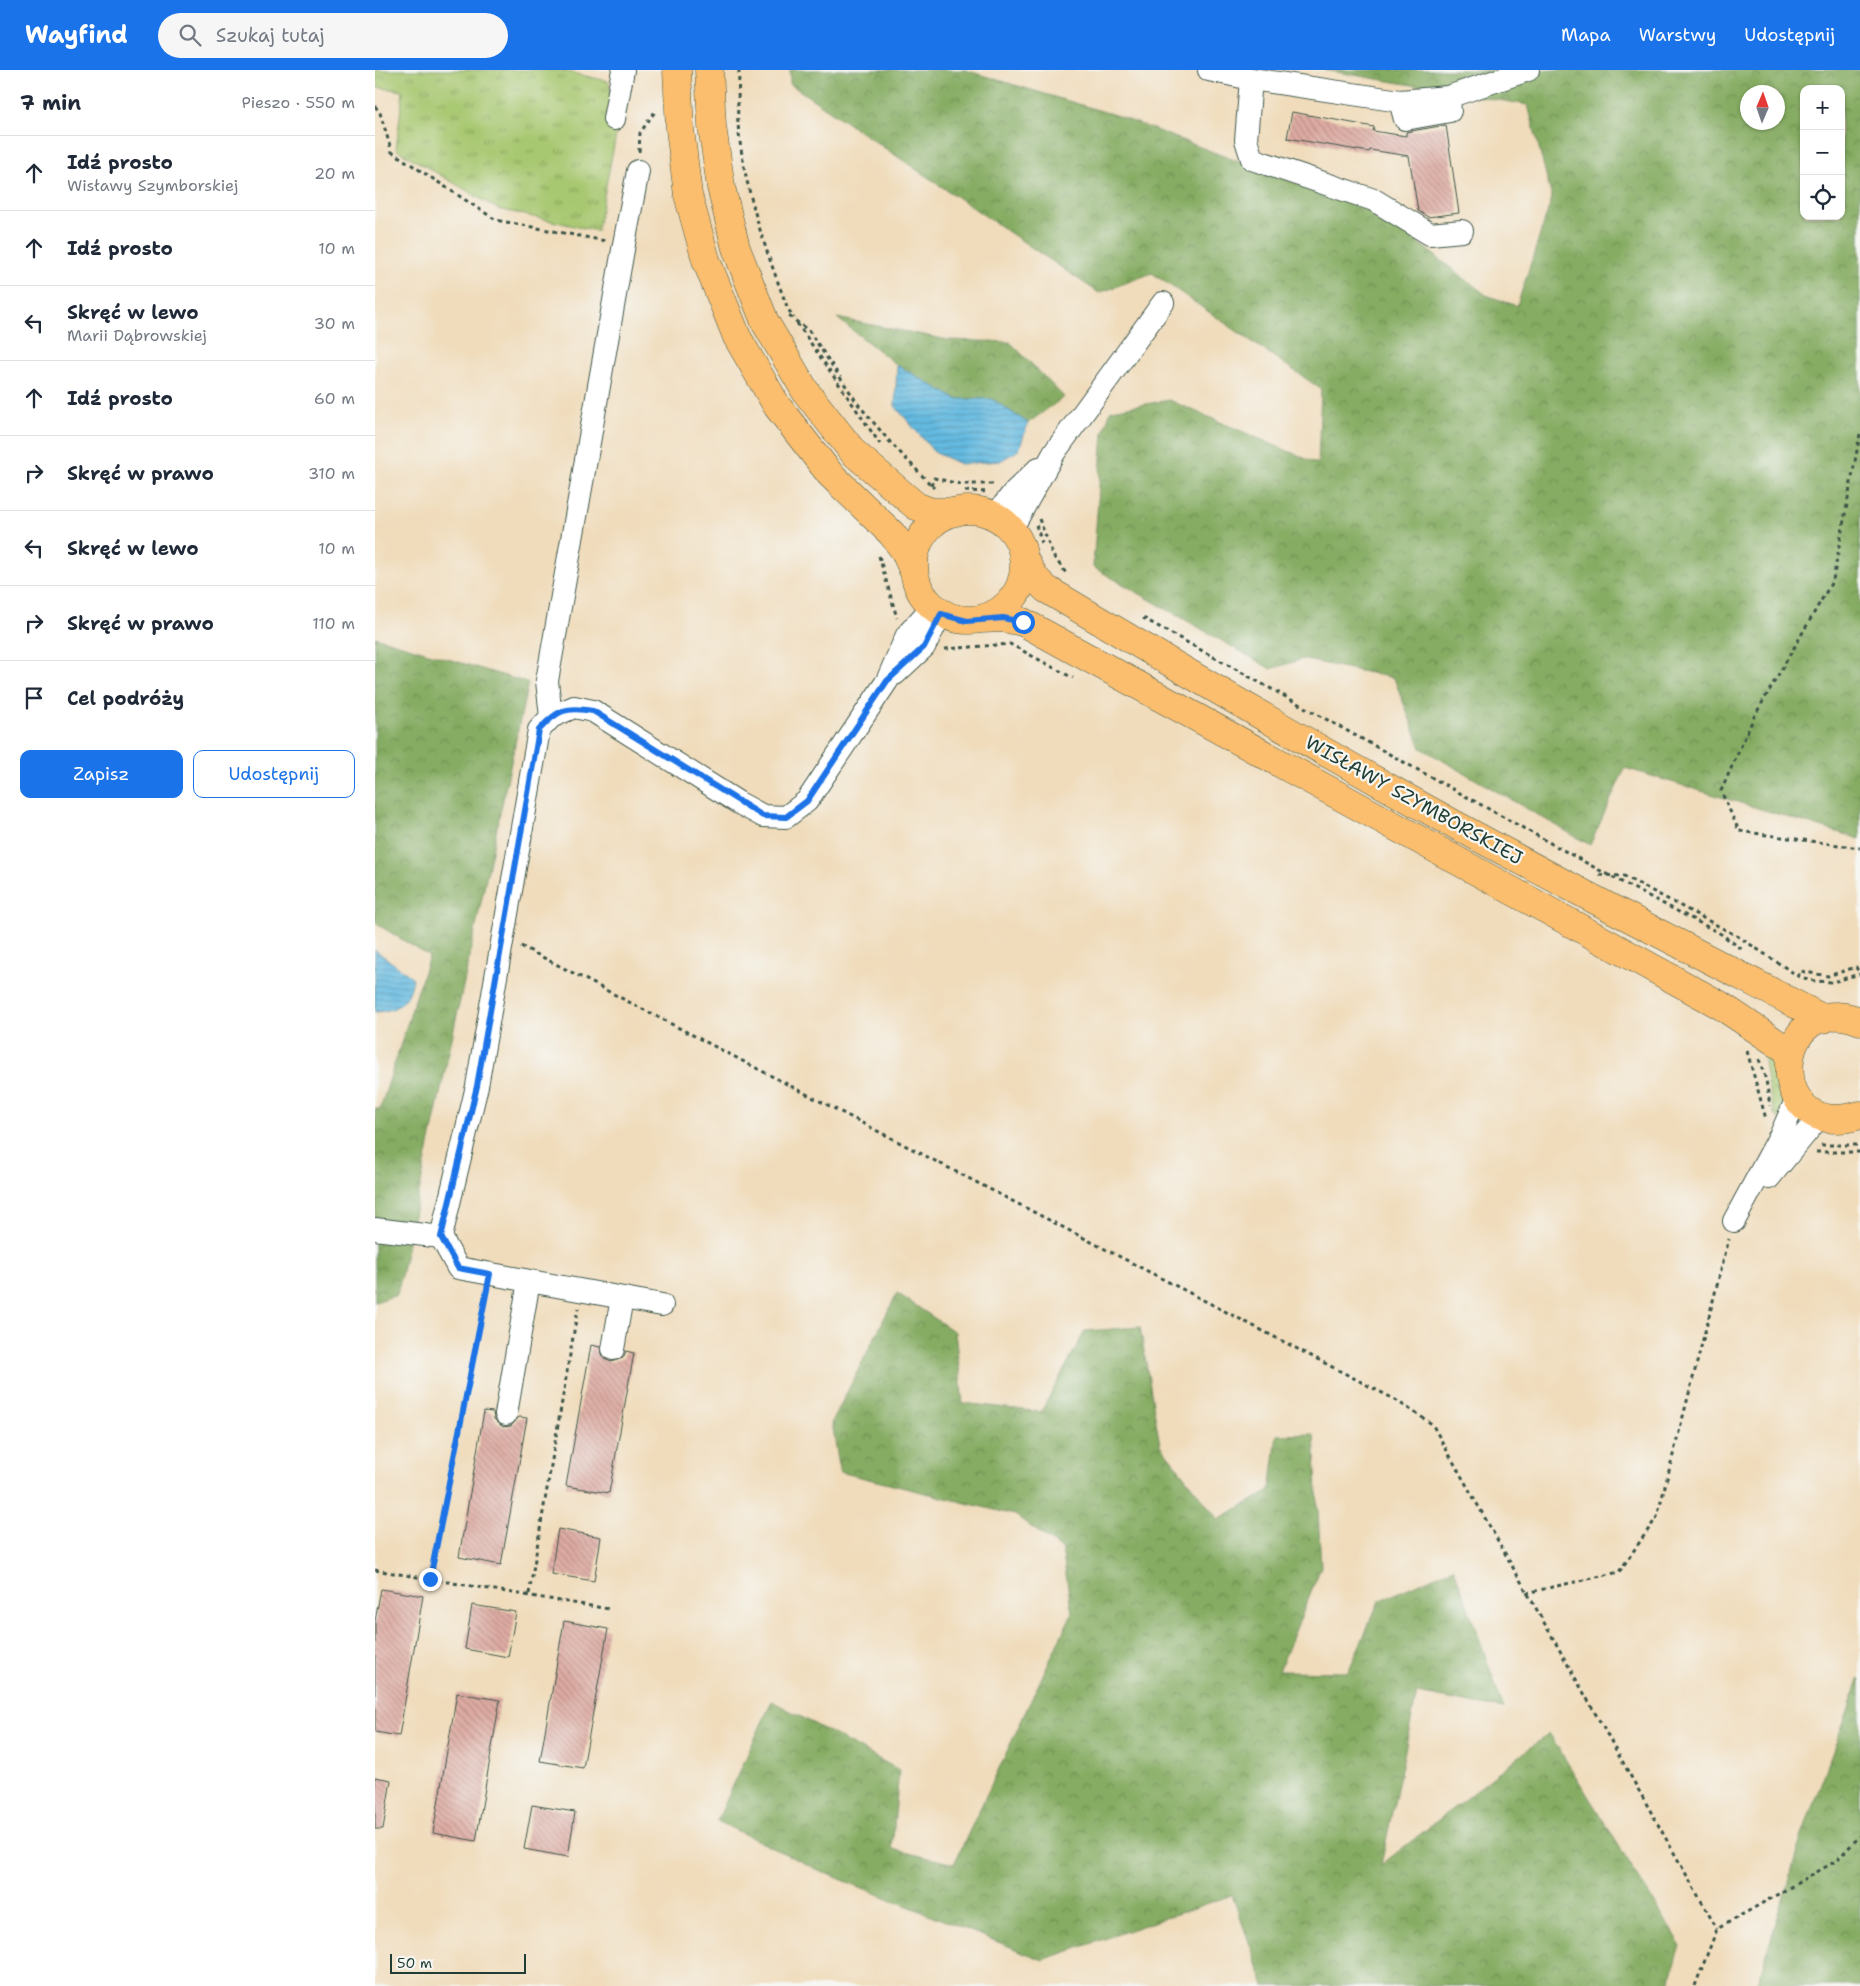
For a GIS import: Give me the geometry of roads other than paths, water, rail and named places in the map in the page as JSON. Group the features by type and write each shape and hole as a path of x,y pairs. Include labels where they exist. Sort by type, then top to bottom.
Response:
{"main road":[{"path":"677,70 680,129 688,195 706,260 737,337 777,406 830,474 892,534 904,550 914,572 918,588 937,610 967,621 981,619 999,611 1014,597 1034,555 1021,548 1013,521 976,511 932,512 916,506 854,453 806,392 765,322 736,248 721,187 712,126 709,70"},
{"path":"914,572 915,552 923,534 937,520 956,512"},
{"name":"WISŁAWY SZYMBORSKIEJ","path":"1034,555 1034,578 1046,589 1205,683 1383,785 1699,956 1824,1019"},
{"name":"WISŁAWY SZYMBORSKIEJ","path":"981,619 1003,618 1023,622 1720,1005 1790,1052"},
{"path":"1857,1015 1824,1019 1803,1031 1790,1052 1788,1068 1790,1084 1797,1098 1807,1108 1820,1116 1834,1119 1848,1119 1860,1115"}],"street":[{"path":"614,119 623,70"},
{"path":"1209,70 1251,79 1400,101 1449,97 1528,70"},
{"path":"1251,79 1246,140 1252,159 1374,200 1430,234 1462,232"},
{"path":"551,717 547,681 623,244 638,171"},
{"path":"1013,521 1054,453 1163,303"},
{"path":"662,1305 458,1268 441,1237 477,1086 539,730 551,717 574,707 593,711 763,816 786,817 807,801 887,681 907,635 937,610"},
{"path":"1797,1098 1781,1134 1734,1221 1820,1116"},
{"path":"375,1229 441,1237"},
{"path":"506,1414 529,1281"},
{"path":"613,1349 622,1298"}],"water":[{"path":"897,365 956,399 992,399 1028,423 1019,450 1000,461 960,464 934,452 895,406"},
{"path":"375,950 413,978 406,999 396,1007 375,1012"}]}
